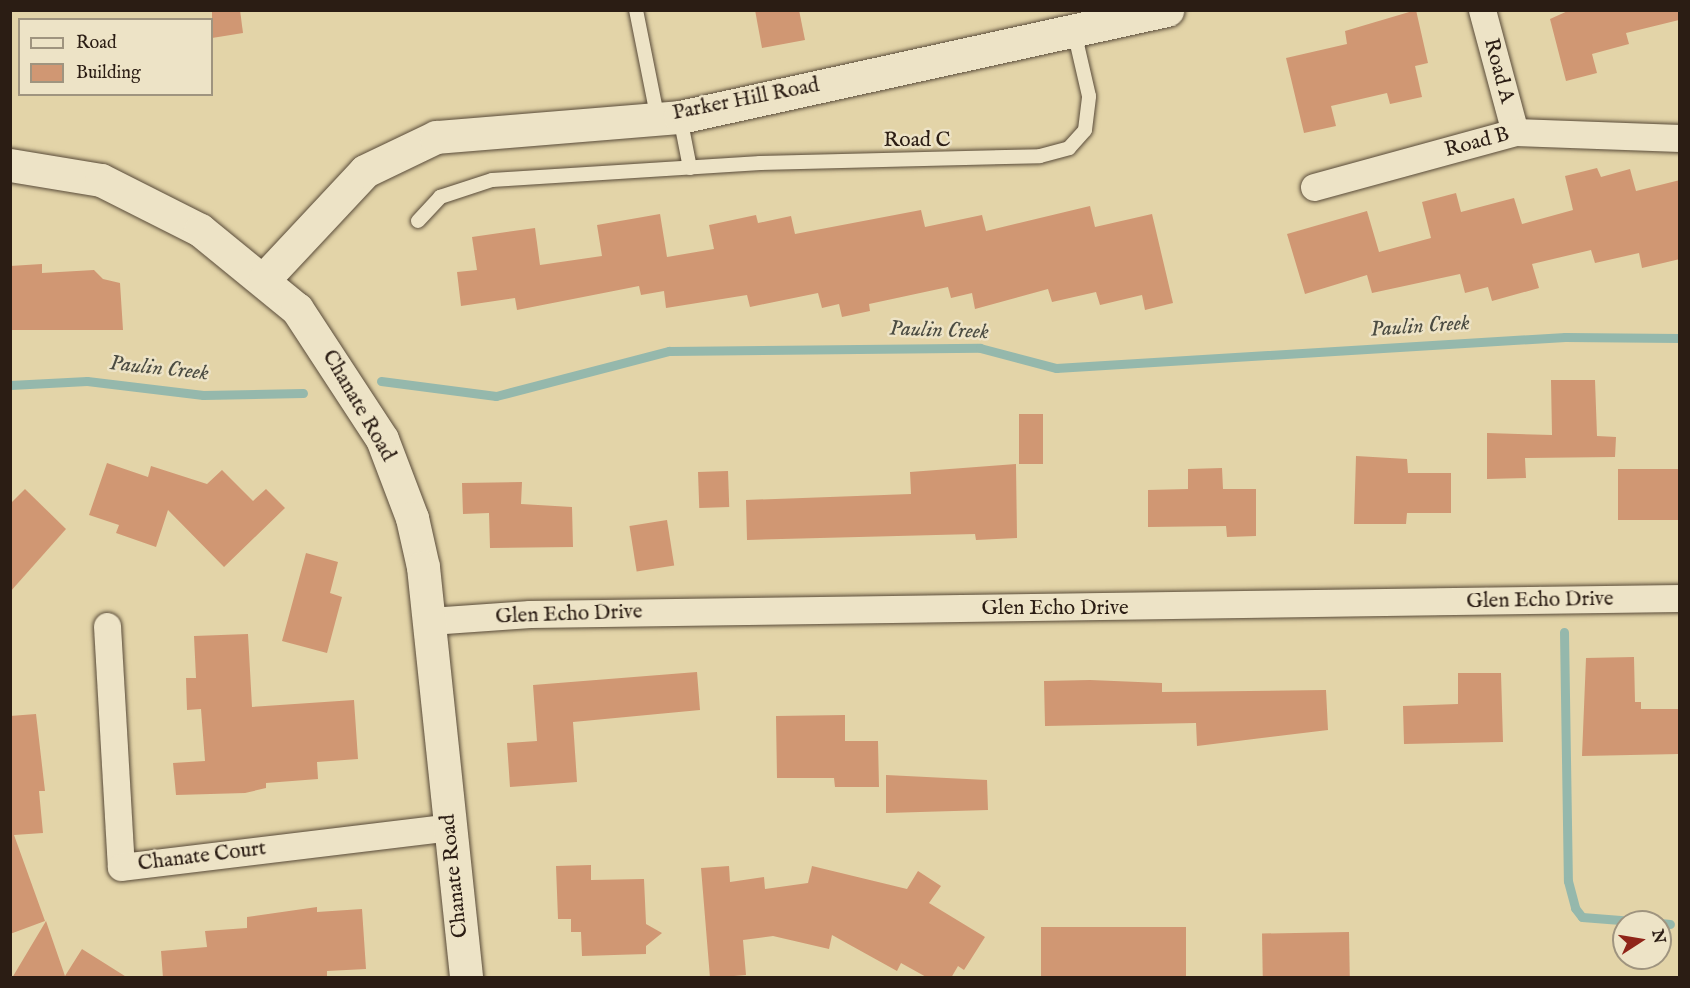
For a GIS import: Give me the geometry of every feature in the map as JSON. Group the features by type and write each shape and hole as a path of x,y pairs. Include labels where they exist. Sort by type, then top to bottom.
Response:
{"street":[{"name":"Parker Hill Road","path":"265,278 365,171 398,151 436,137 669,116 1167,10"},
{"name":"Road A","path":"1482,10 1515,132"},
{"name":"Road B","path":"1314,187 1515,132 1680,138"},
{"name":"Chanate Road","path":"10,165 66,171 139,196 200,230 265,278 311,326 382,439 412,518 430,621 466,978"},
{"name":"Glen Echo Drive","path":"430,621 554,614 1680,598"},
{"name":"Chanate Court","path":"107,626 121,867 450,826"}],"lane":[{"path":"418,221 440,197 492,180 690,168 669,116 636,10"},
{"name":"Road C","path":"690,168 987,162 1069,148 1085,130 1089,114 1074,31"}],"building":[{"path":"212,10 240,10 243,33 213,38"},
{"path":"755,10 799,10 805,40 762,48"},
{"path":"1416,10 1428,63 1415,66 1422,97 1390,104 1387,93 1331,106 1336,126 1304,133 1286,58 1347,44 1345,31"},
{"path":"1570,10 1678,10 1679,20 1626,33 1629,44 1592,54 1597,73 1566,81 1550,19"},
{"path":"1597,168 1601,177 1630,169 1636,191 1680,180 1680,259 1642,268 1639,253 1595,263 1591,250 1532,264 1539,288 1492,301 1488,287 1465,293 1460,274 1372,293 1367,275 1305,294 1287,234 1367,211 1379,252 1431,238 1422,202 1456,193 1461,212 1514,198 1522,224 1573,210 1565,176"},
{"path":"1090,206 1095,227 1152,214 1173,303 1145,310 1142,295 1100,305 1096,292 1052,302 1048,289 975,309 972,293 951,298 948,287 869,304 870,311 842,317 839,304 822,308 818,293 750,307 747,295 666,308 664,291 641,295 639,286 517,310 515,298 461,306 457,272 477,270 472,237 535,228 540,265 602,256 597,225 660,214 667,257 714,249 709,225 756,215 758,223 791,216 795,234 921,210 925,227 982,215 986,231"},
{"path":"42,264 42,273 94,270 103,279 120,283 123,330 10,330 10,266"},
{"path":"1551,380 1595,380 1597,436 1616,437 1615,457 1525,458 1526,478 1487,479 1487,433 1552,435"},
{"path":"1019,414 1043,414 1043,464 1019,464"},
{"path":"1356,456 1407,459 1408,473 1451,473 1451,513 1407,513 1406,524 1354,524"},
{"path":"107,463 148,477 151,466 207,484 222,470 253,501 266,489 285,508 224,567 168,510 156,547 116,533 119,525 89,515"},
{"path":"1016,464 1017,538 976,540 975,534 747,540 746,500 911,494 910,472"},
{"path":"1222,468 1223,489 1256,489 1256,536 1227,537 1226,526 1148,527 1148,490 1188,489 1188,469"},
{"path":"1618,469 1680,469 1680,520 1618,520"},
{"path":"728,471 729,507 699,508 698,472"},
{"path":"522,482 521,504 572,507 573,547 490,548 489,513 463,514 462,483"},
{"path":"25,489 66,529 10,592 10,504"},
{"path":"667,520 674,565 637,571 629,526"},
{"path":"306,553 338,562 330,593 342,597 327,653 282,641"},
{"path":"248,634 252,707 354,700 358,759 317,762 318,779 266,783 266,788 245,793 176,795 173,763 205,761 201,709 187,710 186,678 196,678 194,636"},
{"path":"1634,657 1635,702 1641,702 1641,709 1678,709 1679,754 1582,756 1586,658"},
{"path":"697,672 700,710 573,722 577,782 510,787 507,743 537,741 533,685"},
{"path":"1458,673 1501,673 1503,742 1404,744 1403,706 1458,704"},
{"path":"1044,681 1162,683 1162,692 1326,690 1328,730 1197,746 1196,723 1045,726"},
{"path":"36,714 45,791 39,791 43,833 14,835 45,921 10,934 10,716"},
{"path":"845,715 845,741 878,741 879,787 835,787 834,778 777,778 776,716"},
{"path":"886,775 987,780 988,810 886,813"},
{"path":"591,865 591,880 644,879 646,924 662,933 646,946 646,954 582,956 581,932 571,932 571,919 558,919 556,866"},
{"path":"729,866 730,882 764,877 765,889 808,883 812,866 907,889 918,871 941,886 929,903 985,937 964,970 958,966 951,978 928,978 901,963 897,971 832,935 829,949 773,936 743,940 746,975 710,978 701,868"},
{"path":"317,907 317,912 362,909 366,969 327,971 327,978 163,978 161,951 207,947 205,931 247,928 247,917"},
{"path":"46,921 65,976 82,949 128,978 12,978"},
{"path":"1041,927 1186,927 1186,978 1041,978"},
{"path":"1349,932 1350,978 1263,978 1262,934"}],"waterway":[{"name":"Paulin Creek","path":"381,381 496,396 669,351 980,348 1056,368 1565,337 1680,338"},
{"name":"Paulin Creek","path":"10,385 87,381 203,395 303,393"},
{"path":"1564,632 1568,881 1575,908 1582,917 1612,919"}]}
